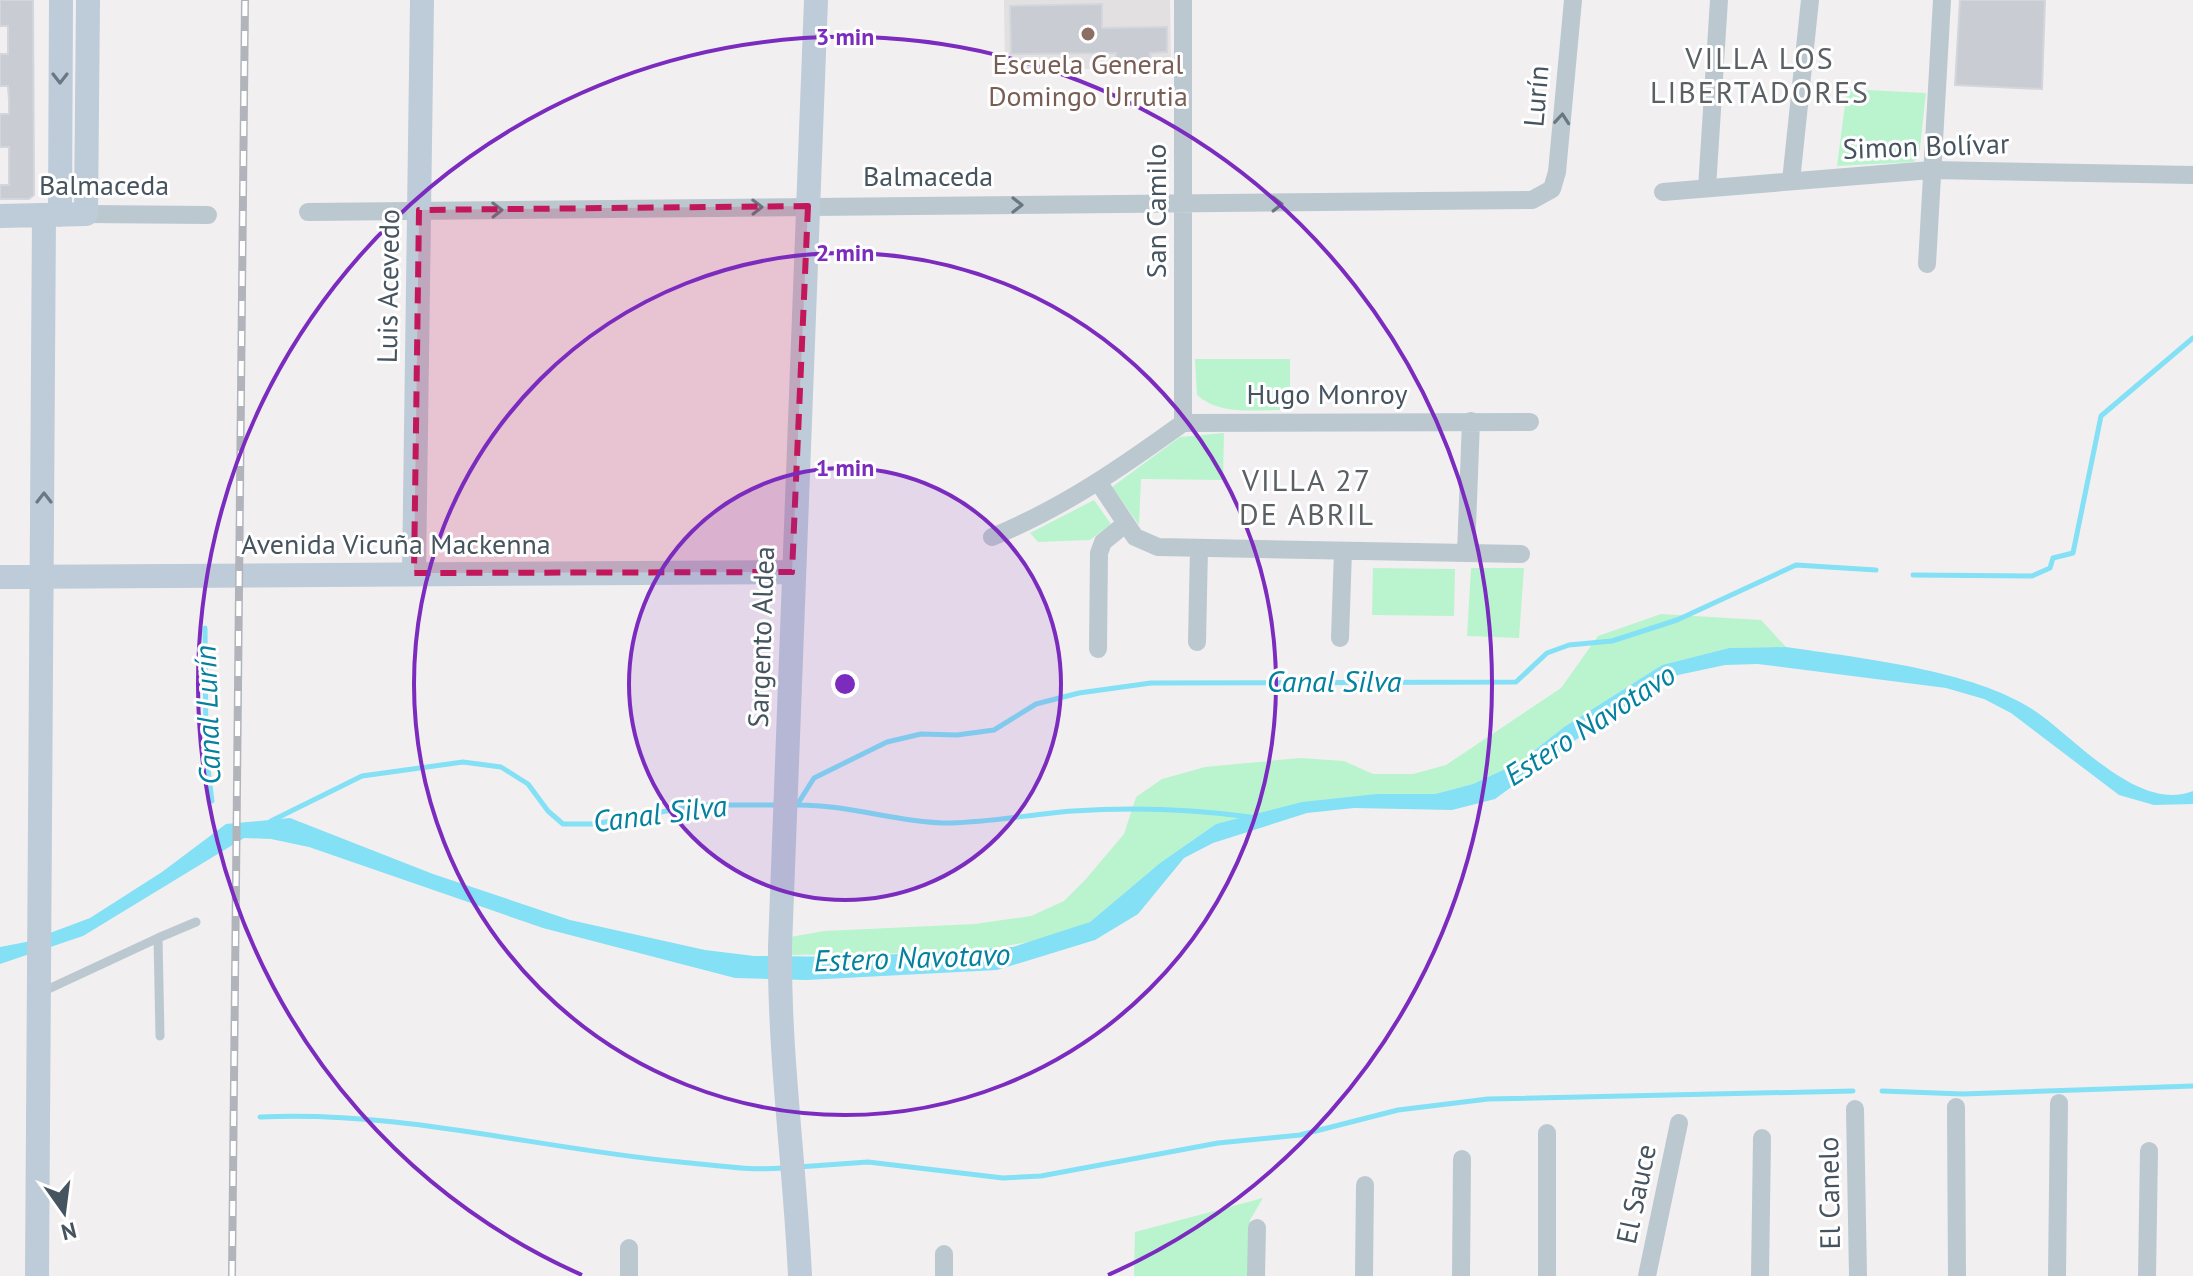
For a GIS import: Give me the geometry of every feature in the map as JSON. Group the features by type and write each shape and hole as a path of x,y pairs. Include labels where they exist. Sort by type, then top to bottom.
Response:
{"street":[{"path":"37,1276 38,929 44,576 52,215 61,0"},
{"path":"86,214 88,0"},
{"name":"Luis Acevedo","path":"414,573 422,0"},
{"name":"Sargento Aldea","path":"800,1276 780,991 780,947 816,0"},
{"name":"San Camilo","path":"1183,0 1183,423"},
{"name":"Lurín","path":"1547,194 1557,172 1573,0"},
{"path":"1707,188 1719,0"},
{"path":"1791,181 1810,0"},
{"path":"1927,264 1942,0"},
{"name":"Simon Bolívar","path":"1663,192 1931,170 2193,175"},
{"name":"Balmaceda","path":"308,212 1184,205 1519,200 1547,194"},
{"name":"Balmaceda","path":"0,216 208,215"},
{"path":"1466,553 1471,421"},
{"name":"Hugo Monroy","path":"1183,423 1530,422"},
{"path":"992,537 1059,507 1099,483 1183,423"},
{"path":"1099,483 1124,525 1135,537 1158,547 1521,554"},
{"path":"1098,649 1099,553 1103,542 1124,525"},
{"path":"1197,642 1199,548"},
{"path":"1340,638 1343,551"},
{"name":"Avenida Vicuña Mackenna","path":"0,577 792,572"},
{"path":"2057,1276 2059,1103"},
{"path":"1956,1107 1957,1276"},
{"name":"El Canelo","path":"1855,1109 1858,1276"},
{"name":"El Sauce","path":"1647,1276 1679,1123"},
{"path":"1547,1133 1547,1276"},
{"path":"1760,1276 1762,1138"},
{"path":"2147,1276 2149,1151"},
{"path":"1461,1276 1462,1159"},
{"path":"1364,1276 1365,1185"},
{"path":"1256,1276 1257,1228"},
{"path":"629,1248 629,1276"},
{"path":"944,1254 944,1276"}],"lane":[{"path":"39,993 196,922"},
{"path":"158,938 160,1036"}],"highlighted area":[{"path":"808,206 792,572 414,573 419,210"}],"shaded area":[{"name":"Escuela General Domingo Urrutia","path":"1004,0 1170,0 1171,68 1005,70"}],"green space":[{"path":"1847,89 1926,93 1919,157 1913,162 1837,166"},
{"path":"1195,359 1290,359 1290,410 1229,409 1207,402 1197,395"},
{"path":"1224,433 1223,480 1141,479 1139,525 1112,487 1180,437"},
{"path":"1094,500 1111,524 1090,540 1038,542 1030,533"},
{"path":"1373,568 1455,569 1454,616 1372,615"},
{"path":"1471,568 1524,568 1519,638 1467,636"},
{"path":"1661,614 1761,620 1786,647 1729,648 1662,665 1564,727 1520,762 1473,784 1435,794 1377,794 1216,824 1160,863 1090,922 1045,939 972,952 786,955 790,937 824,931 975,924 1031,916 1064,901 1124,834 1136,797 1162,779 1205,767 1300,758 1344,761 1373,774 1413,774 1446,765 1561,688 1598,636"},
{"path":"1263,1198 1250,1220 1251,1276 1134,1276 1135,1232"}],"water":[{"name":"Estero Navotavo","path":"1786,647 1881,661 1981,685 2035,711 2130,782 2151,792 2172,795 2193,791 2193,804 2154,805 2119,795 2011,713 1984,699 1946,688 1758,664 1725,665 1678,675 1607,717 1495,799 1452,810 1354,808 1307,813 1213,843 1184,858 1138,914 1095,940 997,970 806,980 735,978 543,928 309,847 271,839 244,838 83,936 0,964 0,947 26,942 90,918 162,872 226,824 290,818 433,874 570,920 705,950 754,956 850,957 1013,947 1090,922 1160,863 1216,824 1302,802 1377,794 1435,794 1473,784 1520,762 1564,727 1662,665 1729,648"}],"building":[{"path":"0,0 33,0 34,195 29,199 0,199 0,185 9,185 9,147 0,147 0,114 9,114 9,100 8,86 0,86 0,54 8,54 8,26 0,26"},
{"path":"1960,0 2045,0 2042,89 1955,85"},
{"path":"1102,4 1102,28 1167,27 1167,52 1150,53 1151,64 1116,65 1116,53 1011,54 1010,6"}],"waterway":[{"name":"Canal Silva","path":"1913,575 2032,576 2050,568 2053,558 2073,553 2101,416 2193,338"},
{"name":"Canal Silva","path":"797,805 814,778 887,742 921,734 957,735 994,730 1036,704 1079,693 1151,683 1516,682 1547,653 1569,645 1612,641 1677,620 1796,565 1876,570"},
{"name":"Canal Lurín","path":"205,628 206,752 212,801"},
{"name":"Canal Silva","path":"271,821 362,776 463,762 501,767 528,784 548,811 563,824 594,824 700,805 777,805"},
{"name":"Canal Silva","path":"795,805 834,807 951,823 1117,809 1250,817"},
{"path":"1882,1091 1963,1094 2193,1086"},
{"path":"798,1167 868,1162 1003,1178 1041,1176 1218,1143 1300,1135 1398,1110 1488,1099 1853,1091"},
{"path":"260,1117 365,1119 628,1156 732,1167 784,1168"}],"railway":[{"path":"232,1276 245,0"}],"place":[{"name":"Escuela General Domingo Urrutia","path":"1088,34"}],"district":[{"name":"VILLA LOS LIBERTADORES","path":"1760,76"},
{"name":"VILLA 27 DE ABRIL","path":"1307,498"}]}
